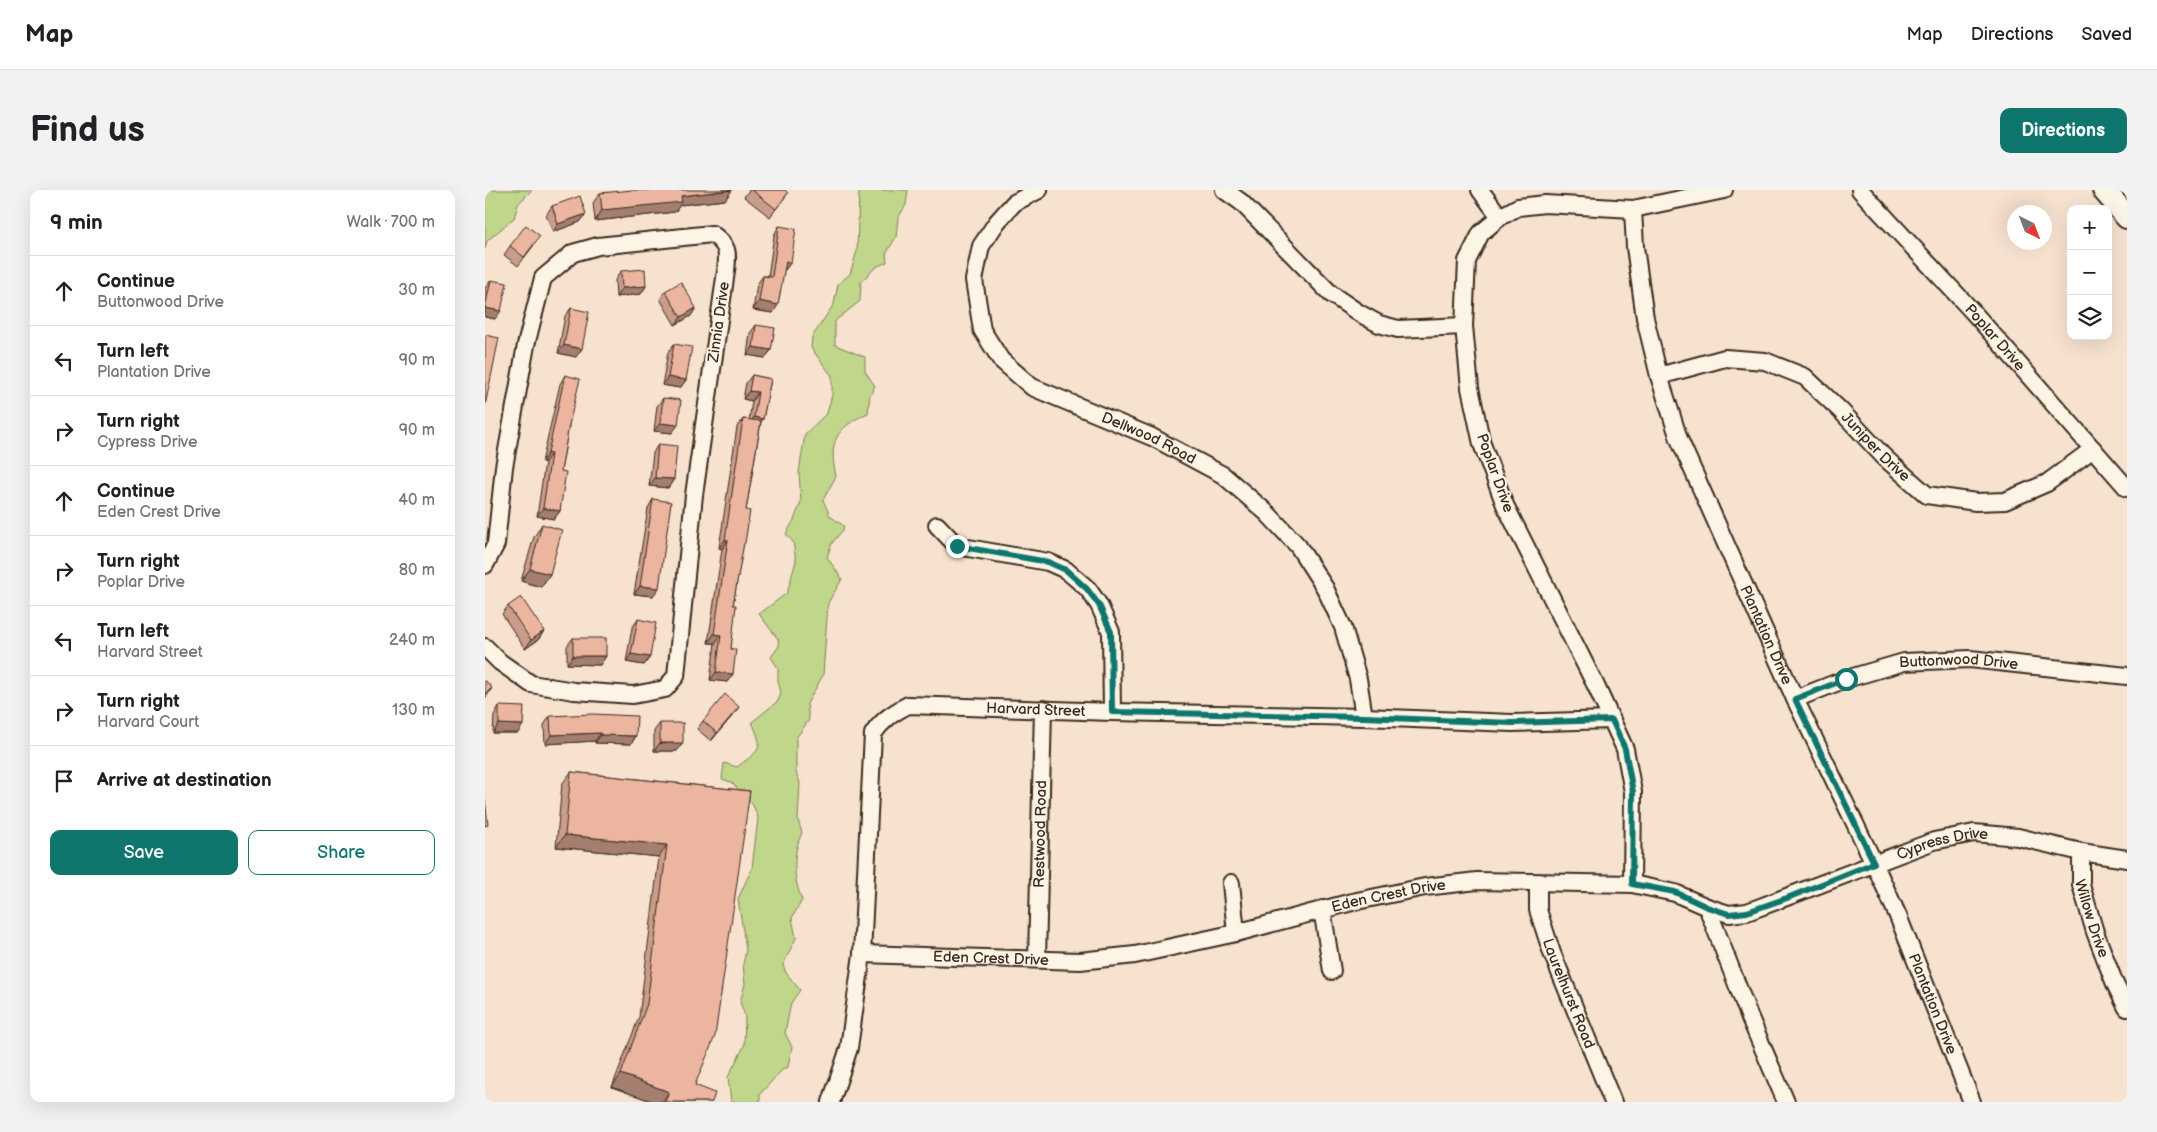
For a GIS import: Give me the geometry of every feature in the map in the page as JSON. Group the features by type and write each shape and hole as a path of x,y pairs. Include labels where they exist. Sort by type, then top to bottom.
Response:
{"street":[{"name":"Dellwood Road","path":"1039,190 1014,203 997,222 981,246 974,280 982,330 1001,360 1032,387 1152,437 1207,466 1223,475 1267,513 1298,546 1325,588 1343,627 1358,679 1364,717"},
{"path":"1224,190 1241,202 1331,294 1359,313 1379,324 1398,329 1465,326"},
{"path":"1480,190 1500,216"},
{"name":"Poplar Drive","path":"1632,884 1633,792 1625,749 1505,505 1482,444 1470,388 1465,326 1467,261 1481,233 1500,216 1518,207 1545,204 1633,209 1725,190"},
{"name":"Poplar Drive","path":"1860,190 1973,312 2127,488"},
{"path":"2104,190 2127,217"},
{"name":"Plantation Drive","path":"1633,209 1635,247 1645,318 1659,376 1679,439 1795,699 1898,916 1972,1102"},
{"name":"Zinnia Drive","path":"485,565 496,544 504,467 526,345 543,278 573,252 598,246 712,234 722,242 728,253 694,494 676,676 665,690 633,695 574,691 540,686 531,684 500,662 485,647"},
{"name":"Juniper Drive","path":"1659,376 1725,358 1765,361 1805,377 1841,411 1885,458 1927,495 1976,502 2005,501 2047,483 2093,449"},
{"path":"937,526 957,546 1048,562 1066,570 1087,589 1099,605 1111,632 1112,712"},
{"name":"Buttonwood Drive","path":"1795,699 1846,679 1904,662 1970,659 2127,676"},
{"name":"Harvard Street","path":"836,1102 849,1048 862,954 873,734 880,723 892,713 908,705 1112,712 1364,717 1512,723 1612,720"},
{"name":"Restwood Road","path":"1037,960 1043,709"},
{"name":"Cypress Drive","path":"1707,907 1729,914 1747,912 1934,841 1975,834 2018,837 2081,852 2127,859"},
{"name":"Willow Drive","path":"2081,852 2081,886 2095,932 2115,984 2127,1008"},
{"name":"Eden Crest Drive","path":"862,954 1080,961 1135,955 1235,933 1322,909 1425,887 1477,881 1632,884 1675,892 1707,907"},
{"path":"1231,882 1235,933"},
{"name":"Laurelhurst Road","path":"1539,883 1538,910 1552,953 1613,1102"},
{"path":"1707,907 1750,1018 1786,1102"},
{"path":"1322,909 1332,971"}],"green space":[{"path":"485,190 532,190 518,204 514,218 487,241 485,249"},
{"path":"859,190 908,190 906,205 898,218 896,237 886,254 887,262 876,267 861,282 860,301 835,321 835,345 865,357 865,371 875,386 870,395 868,413 848,424 837,437 833,454 836,476 823,500 830,516 844,526 832,543 827,557 842,579 828,603 823,675 807,704 809,720 796,738 796,772 800,783 798,820 802,833 795,857 795,875 802,900 792,918 796,938 783,965 786,973 800,990 791,1003 785,1033 792,1047 788,1067 782,1070 760,1094 760,1102 731,1102 728,1077 744,1046 745,1016 740,1002 745,984 743,964 746,950 738,899 752,868 758,818 753,805 731,782 722,779 724,763 737,767 755,752 759,744 752,722 778,701 781,693 778,681 778,668 771,657 779,646 778,639 759,614 787,593 796,561 793,542 786,534 801,502 799,472 805,434 827,413 832,395 832,376 811,348 812,337 834,304 838,284 850,274 857,251"}],"building":[{"path":"633,190 732,190 681,196 682,202 602,210 600,193"},
{"path":"752,190 785,190 788,193 776,209"},
{"path":"580,196 586,214 558,224 552,206"},
{"path":"526,225 540,236 524,257 510,246"},
{"path":"779,226 796,229 791,262 786,261 778,305 759,301 763,276 772,277"},
{"path":"645,269 646,286 622,288 621,271"},
{"path":"491,280 507,283 501,311 485,308"},
{"path":"681,282 696,308 681,317 665,291"},
{"path":"571,308 589,312 582,349 564,345"},
{"path":"756,325 775,328 771,350 753,347"},
{"path":"485,335 499,338 485,406"},
{"path":"674,344 692,347 686,380 668,377"},
{"path":"565,375 580,379 561,471 566,472 560,511 543,508 551,454 548,453"},
{"path":"752,375 771,379 763,419 754,417 758,392 749,391"},
{"path":"663,398 681,400 678,425 660,423"},
{"path":"743,419 761,421 746,510 750,511 733,605 736,605 731,649 736,649 733,674 716,672 721,635 714,634 728,540 725,540"},
{"path":"658,444 677,446 674,479 655,478"},
{"path":"653,499 671,502 659,588 640,586"},
{"path":"542,524 562,530 550,574 530,569"},
{"path":"521,597 544,631 531,640 508,606"},
{"path":"638,619 656,623 650,657 631,654"},
{"path":"573,638 606,638 606,656 573,656"},
{"path":"485,680 492,688 485,694"},
{"path":"725,694 739,707 717,733 703,721"},
{"path":"499,706 524,707 523,725 499,724"},
{"path":"592,714 637,716 636,736 601,735 601,733 551,735 550,716"},
{"path":"660,723 683,723 683,743 660,743"},
{"path":"571,772 750,791 715,1036 695,1085 715,1093 712,1102 665,1102 669,1092 621,1074 647,1004 667,845 565,835"},
{"path":"485,799 488,825 485,826"}],"route":[{"path":"957,546 1048,562 1066,570 1087,589 1099,605 1111,632 1112,712 1221,713 1512,723 1612,720 1625,749 1633,792 1632,884 1675,892 1707,907 1729,914 1747,912 1787,898 1874,863 1795,699 1846,679"}]}
